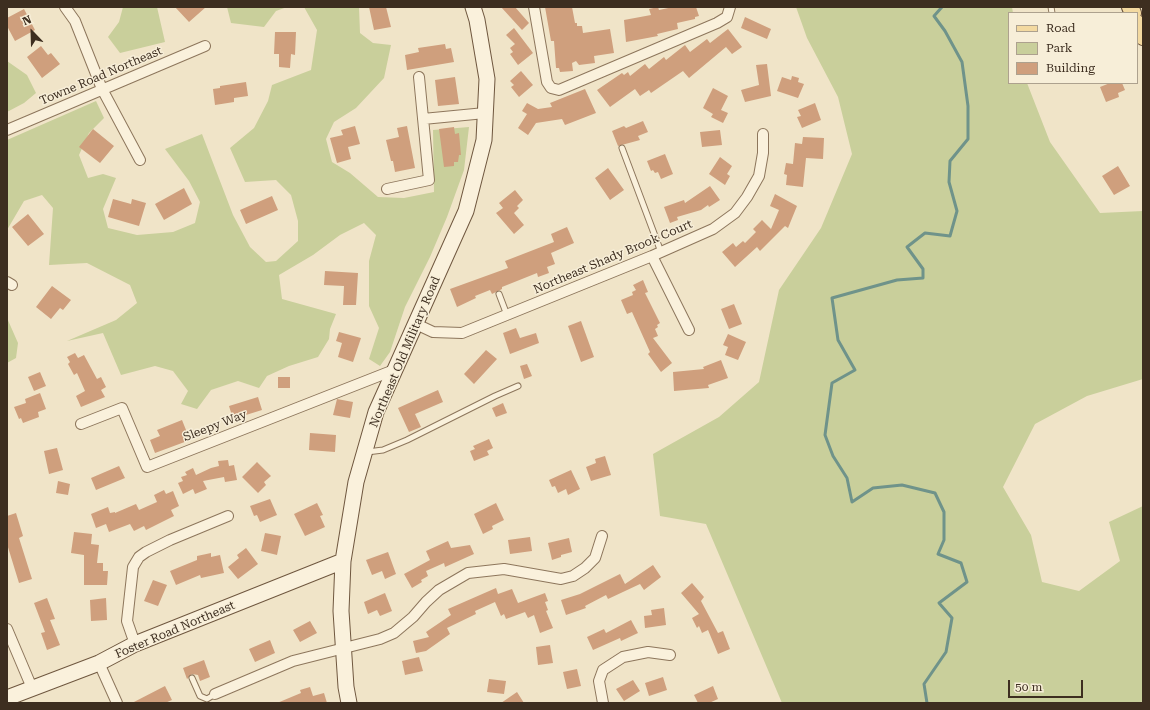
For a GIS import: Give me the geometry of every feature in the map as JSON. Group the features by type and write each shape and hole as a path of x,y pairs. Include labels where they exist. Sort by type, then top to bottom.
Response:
{"main road":[{"path":"1138,25 1143,37"}],"street":[{"path":"65,7 75,21 102,89 140,160"},
{"name":"Northeast Old Military Road","path":"349,703 343,648 341,611 343,561 356,482 376,412 466,211 484,140 487,79 477,20 473,7"},
{"path":"534,7 547,82 551,88 559,90 717,23 727,17 730,7"},
{"name":"Towne Road Northeast","path":"7,130 205,46"},
{"path":"387,189 429,180 419,77"},
{"path":"423,120 485,114"},
{"name":"Northeast Shady Brook Court","path":"416,324 433,332 462,333 656,254 713,229 735,214 759,176 763,153 763,134"},
{"path":"656,254 689,330"},
{"name":"Sleepy Way","path":"81,424 122,408 147,467 394,370"},
{"path":"135,644 127,621 127,613 133,567 139,557 170,540 228,516"},
{"path":"215,694 294,661 380,639 394,632 413,617 439,590 468,573 504,569 561,579 573,576 585,568 595,558 602,536"},
{"name":"Foster Road Northeast","path":"7,698 99,663 135,644 343,561"},
{"path":"7,628 32,688"},
{"path":"603,703 598,681 603,670 623,658 648,652 670,654"},
{"path":"99,663 117,703"}],"lane":[{"path":"622,148 656,254"},
{"path":"499,294 507,315"},
{"path":"364,452 384,450 518,386"},
{"path":"192,678 200,696 207,699 215,694"}],"green space":[{"path":"123,7 157,7 165,42 120,53 108,37 119,22"},
{"path":"227,7 287,7 276,11 264,27 231,23"},
{"path":"304,7 359,7 360,33 373,43 391,45 384,78 356,108 334,122 326,139 332,162 350,173 378,197 404,198 434,192 433,130 469,127 464,170 447,217 430,257 405,307 390,352 380,366 369,359 379,328 369,306 369,261 376,235 364,223 340,235 313,255 279,275 282,299 336,314 330,329 329,339 318,357 289,366 267,376 259,388 238,381 211,390 197,409 181,404 188,391 173,371 155,366 121,375 103,333 67,341 116,320 137,303 130,285 87,263 49,265 53,208 42,195 24,201 7,230 7,140 96,101 104,118 89,133 79,155 88,178 103,174 116,178 103,209 108,228 137,235 173,232 195,223 200,202 189,181 165,149 202,134 233,215 250,247 266,262 276,261 298,241 298,221 291,195 276,180 245,182 230,148 254,128 268,101 272,85 311,70 317,30"},
{"path":"796,7 1012,7 1013,12 1008,12 1008,84 1027,84 1050,142 1100,213 1143,211 1143,379 1087,396 1035,424 1003,487 1031,535 1042,582 1079,591 1120,561 1109,522 1143,506 1143,703 782,703 706,524 660,516 653,454 719,417 759,382 779,290 821,228 852,154 838,97 807,38"},
{"path":"7,61 27,75 36,93 24,103 7,112"},
{"path":"7,318 18,343 16,358 7,363"}],"building":[{"path":"175,7 206,7 189,22"},
{"path":"369,7 386,7 391,27 374,30"},
{"path":"501,7 515,7 529,23 522,30"},
{"path":"545,7 572,7 575,23 577,23 577,26 582,26 583,33 610,29 614,53 594,56 595,63 579,65 576,61 572,63 573,71 560,72 559,68 556,68 554,41 551,41"},
{"path":"658,7 659,10 673,7 696,7 699,16 695,17 695,19 677,23 678,29 657,34 658,36 626,42 624,20 651,15 649,9"},
{"path":"24,9 35,30 15,41 7,26 7,18"},
{"path":"745,17 771,29 767,39 741,28"},
{"path":"514,28 533,53 518,65 510,54 513,52 510,48 515,44 506,35"},
{"path":"728,29 742,47 732,54 726,47 689,78 683,71 651,93 649,90 640,96 635,89 610,107 597,90 622,73 624,75 628,72 630,76 645,64 649,69 664,57 666,60 685,45 690,52 707,39 710,43"},
{"path":"275,32 296,32 295,55 291,54 290,68 279,67 279,54 274,54"},
{"path":"445,44 446,49 451,48 454,62 407,70 405,55 419,52 418,48"},
{"path":"41,46 48,55 51,53 60,64 42,78 27,57"},
{"path":"767,64 771,96 745,102 741,90 759,85 756,65"},
{"path":"521,71 533,85 519,97 511,87 514,85 510,81"},
{"path":"792,76 799,78 798,82 804,84 798,98 777,91 782,77 791,80"},
{"path":"455,77 459,104 438,106 435,80"},
{"path":"246,82 248,96 234,98 234,102 215,105 213,89 220,88 220,86"},
{"path":"1108,84 1122,84 1125,90 1118,93 1119,97 1106,102 1100,87"},
{"path":"713,88 728,96 721,110 728,113 723,123 711,117 713,114 703,108"},
{"path":"585,89 596,113 565,125 562,119 536,123 528,135 518,128 527,114 522,111 527,103 538,109 552,107 550,103"},
{"path":"815,103 821,120 802,128 797,117 801,116 798,110"},
{"path":"643,121 648,132 638,136 640,140 618,146 612,131 624,126 626,128"},
{"path":"355,126 360,144 348,147 351,159 337,163 330,138 343,135 341,130"},
{"path":"407,126 415,168 395,172 386,140 399,137 397,128"},
{"path":"454,127 455,134 459,133 461,155 459,155 458,162 454,162 454,166 444,167 439,129"},
{"path":"93,129 114,146 100,163 79,147"},
{"path":"720,130 722,145 702,147 700,132"},
{"path":"803,137 824,138 823,159 806,158 803,187 786,185 787,175 784,174 786,163 793,164 795,143 802,144"},
{"path":"665,154 673,174 661,179 658,172 655,173 653,170 651,171 647,161"},
{"path":"720,157 732,166 727,174 730,176 725,185 709,174"},
{"path":"1118,166 1130,186 1114,195 1102,176"},
{"path":"608,168 624,190 610,200 595,178"},
{"path":"710,186 720,200 709,207 708,205 701,210 677,217 678,220 670,223 664,207 684,200 685,203"},
{"path":"184,188 192,204 164,220 155,204"},
{"path":"515,190 523,200 517,206 519,208 514,213 524,225 514,234 496,213 503,208 499,203"},
{"path":"775,194 797,206 788,228 785,226 760,251 757,247 735,267 722,252 733,243 736,247 743,241 745,243 756,232 753,229 762,220 771,229 779,210 770,206"},
{"path":"272,196 278,210 246,224 240,210"},
{"path":"113,199 131,204 132,199 146,203 139,226 108,217"},
{"path":"28,214 44,234 28,246 12,227"},
{"path":"567,227 574,243 551,253 555,264 547,267 549,273 538,277 537,273 502,287 502,289 492,294 490,290 475,296 476,298 457,307 450,289 508,268 505,261 554,242 551,234"},
{"path":"325,271 358,273 356,305 343,305 344,286 324,285"},
{"path":"643,280 648,292 645,293 660,323 655,329 658,336 653,338 672,363 661,372 648,354 650,352 632,312 627,314 621,300 633,295 632,292 636,290 633,285"},
{"path":"52,286 71,300 63,310 60,308 51,319 36,307"},
{"path":"734,304 742,324 729,329 721,309"},
{"path":"581,321 594,357 581,362 568,326"},
{"path":"516,328 520,338 536,333 539,343 510,354 503,333"},
{"path":"339,332 361,338 353,362 338,357 342,343 336,341"},
{"path":"728,334 746,342 738,360 725,355 728,347 723,345"},
{"path":"486,350 497,359 474,384 464,374"},
{"path":"75,353 78,358 84,355 97,379 101,377 106,387 101,390 105,397 81,407 76,396 85,391 77,373 74,375 68,364 70,362 67,357"},
{"path":"721,360 728,378 708,385 709,388 674,391 673,372 704,369 703,367"},
{"path":"527,364 532,376 524,379 520,366"},
{"path":"40,372 46,386 34,391 28,377"},
{"path":"278,377 290,377 290,388 278,388"},
{"path":"438,390 443,402 415,414 421,427 409,432 398,408"},
{"path":"40,393 46,409 38,412 39,417 23,423 21,418 19,419 14,407 26,403 25,399"},
{"path":"258,397 262,410 233,419 229,406"},
{"path":"337,399 353,402 350,418 333,415"},
{"path":"503,403 507,413 496,417 492,408"},
{"path":"182,420 190,440 155,453 150,440 160,436 157,430"},
{"path":"310,433 336,435 335,452 309,450"},
{"path":"489,439 493,448 487,451 489,455 474,461 470,451 475,449 473,446"},
{"path":"57,448 63,470 49,474 44,451"},
{"path":"605,456 611,475 591,481 586,467 596,463 595,459"},
{"path":"228,460 229,466 234,465 237,480 225,482 224,477 203,481 207,489 195,494 193,489 183,494 178,483 183,481 181,477 187,475 185,472 193,468 196,475 219,466 218,461"},
{"path":"257,462 271,476 264,482 266,485 258,493 242,477"},
{"path":"119,466 125,478 96,490 91,478"},
{"path":"571,470 580,489 568,495 566,489 558,493 555,486 552,487 549,480"},
{"path":"58,481 70,484 68,495 56,493"},
{"path":"164,490 166,494 173,491 179,506 171,510 174,516 146,530 144,526 134,531 130,524 109,532 106,524 96,528 91,514 108,507 110,513 115,513 136,504 139,510 157,502 154,495"},
{"path":"270,499 277,515 260,522 257,515 254,516 250,506"},
{"path":"317,503 323,515 320,516 325,527 305,536 294,514"},
{"path":"496,503 504,520 492,526 493,529 483,534 474,514"},
{"path":"16,513 23,536 19,538 32,579 19,583 7,544 7,516"},
{"path":"74,532 92,534 91,544 99,545 97,563 103,563 103,571 108,571 107,585 84,585 84,555 71,553"},
{"path":"265,533 281,536 277,555 261,551"},
{"path":"530,537 532,551 510,554 508,540"},
{"path":"569,538 572,552 561,555 561,557 552,560 548,543"},
{"path":"448,541 451,548 470,545 474,554 445,567 444,563 426,571 428,576 412,588 404,574 430,560 426,551"},
{"path":"246,548 258,564 238,579 228,567 239,558 237,555"},
{"path":"388,552 396,574 385,579 382,571 372,575 366,560"},
{"path":"211,553 211,557 220,555 224,573 201,578 200,575 176,585 170,571 197,560 197,556"},
{"path":"653,565 661,577 644,590 640,584 608,599 606,595 585,606 586,608 566,615 561,600 580,594 620,574 625,584"},
{"path":"153,580 167,585 158,606 144,601"},
{"path":"692,583 704,597 701,601 718,633 723,631 730,649 718,654 708,630 702,633 699,626 697,628 692,618 699,614 681,593"},
{"path":"496,588 498,594 512,589 518,603 545,593 548,601 545,602 548,610 546,611 553,628 540,633 534,615 528,618 525,612 506,619 504,614 501,616 495,602 475,611 476,614 447,628 450,634 426,651 416,653 413,641 429,637 426,632 451,615 448,609"},
{"path":"385,593 392,611 380,616 377,610 368,614 364,602"},
{"path":"47,598 55,619 50,620 60,645 47,650 41,633 45,632 34,603"},
{"path":"106,598 107,620 91,621 90,600"},
{"path":"664,608 666,625 645,628 644,616 652,615 651,610"},
{"path":"631,620 638,633 621,641 620,638 593,650 587,637 604,629 606,633"},
{"path":"310,621 317,633 300,642 293,630"},
{"path":"270,640 275,653 255,662 249,649"},
{"path":"550,645 553,663 538,665 536,647"},
{"path":"419,657 423,671 405,675 402,661"},
{"path":"204,660 210,677 200,681 198,675 192,674 187,679 183,668"},
{"path":"577,669 581,686 567,689 563,672"},
{"path":"663,677 667,690 649,696 645,683"},
{"path":"489,679 506,681 504,694 487,692"},
{"path":"633,680 640,691 624,701 616,689"},
{"path":"165,686 172,700 165,703 132,703"},
{"path":"713,686 718,699 709,703 698,703 694,695"},
{"path":"310,687 313,696 324,693 327,703 277,703 301,693 300,690"},
{"path":"517,692 524,703 501,703"}],"waterway":[{"path":"927,703 924,684 946,652 952,618 939,603 967,582 961,563 938,554 944,540 944,512 935,493 902,485 873,488 852,502 847,478 833,456 825,435 832,383 855,370 838,340 832,298 897,280 923,278 923,269 907,247 925,233 950,236 957,211 949,182 950,161 968,139 968,106 962,62 945,31 934,16 942,7"}]}
